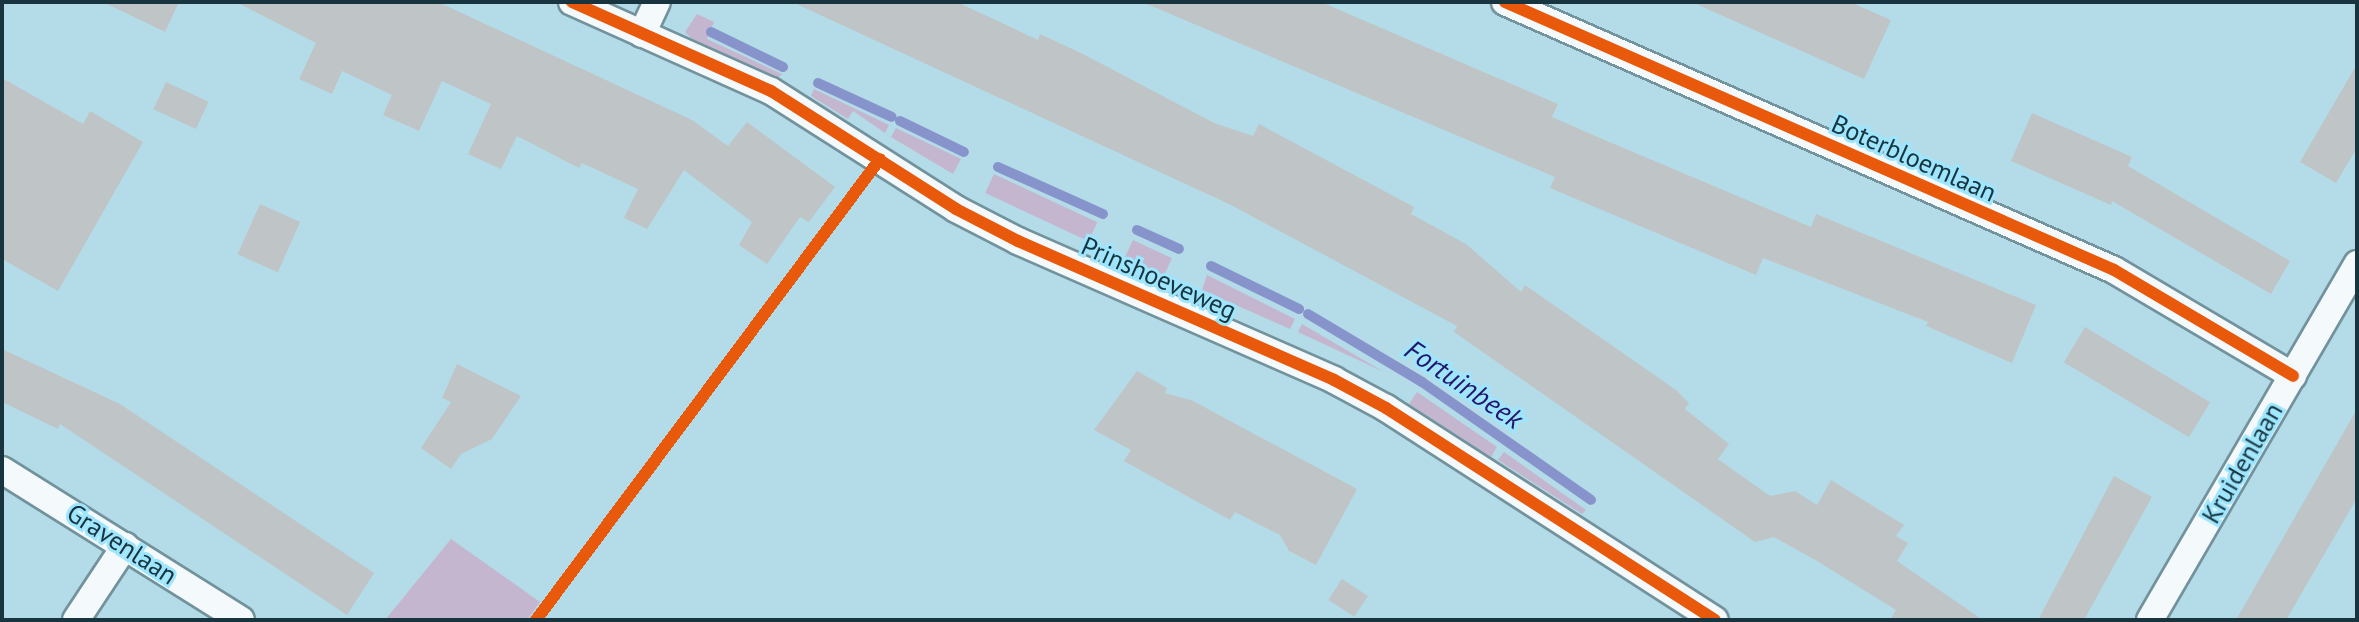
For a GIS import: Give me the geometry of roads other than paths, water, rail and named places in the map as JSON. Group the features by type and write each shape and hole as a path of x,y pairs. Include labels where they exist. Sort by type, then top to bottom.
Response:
{"street":[{"name":"Prinshoeveweg","path":"572,2 771,91 956,209 1018,241 1320,374 1386,408 1715,620"},
{"name":"Boterbloemlaan","path":"1505,2 2114,270 2293,376"},
{"path":"642,34 656,4"},
{"name":"Kruidenlaan","path":"2150,620 2357,264"},
{"name":"Gravenlaan","path":"2,470 241,620"},
{"path":"76,620 125,546"}],"waterway":[{"name":"Fortuinbeek","path":"711,32 783,67"},
{"name":"Fortuinbeek","path":"818,83 892,117"},
{"name":"Fortuinbeek","path":"900,121 964,152"},
{"name":"Fortuinbeek","path":"998,167 1103,214"},
{"name":"Fortuinbeek","path":"1137,230 1179,249"},
{"name":"Fortuinbeek","path":"1211,266 1299,309"},
{"name":"Fortuinbeek","path":"1308,314 1422,382 1591,500"}]}
